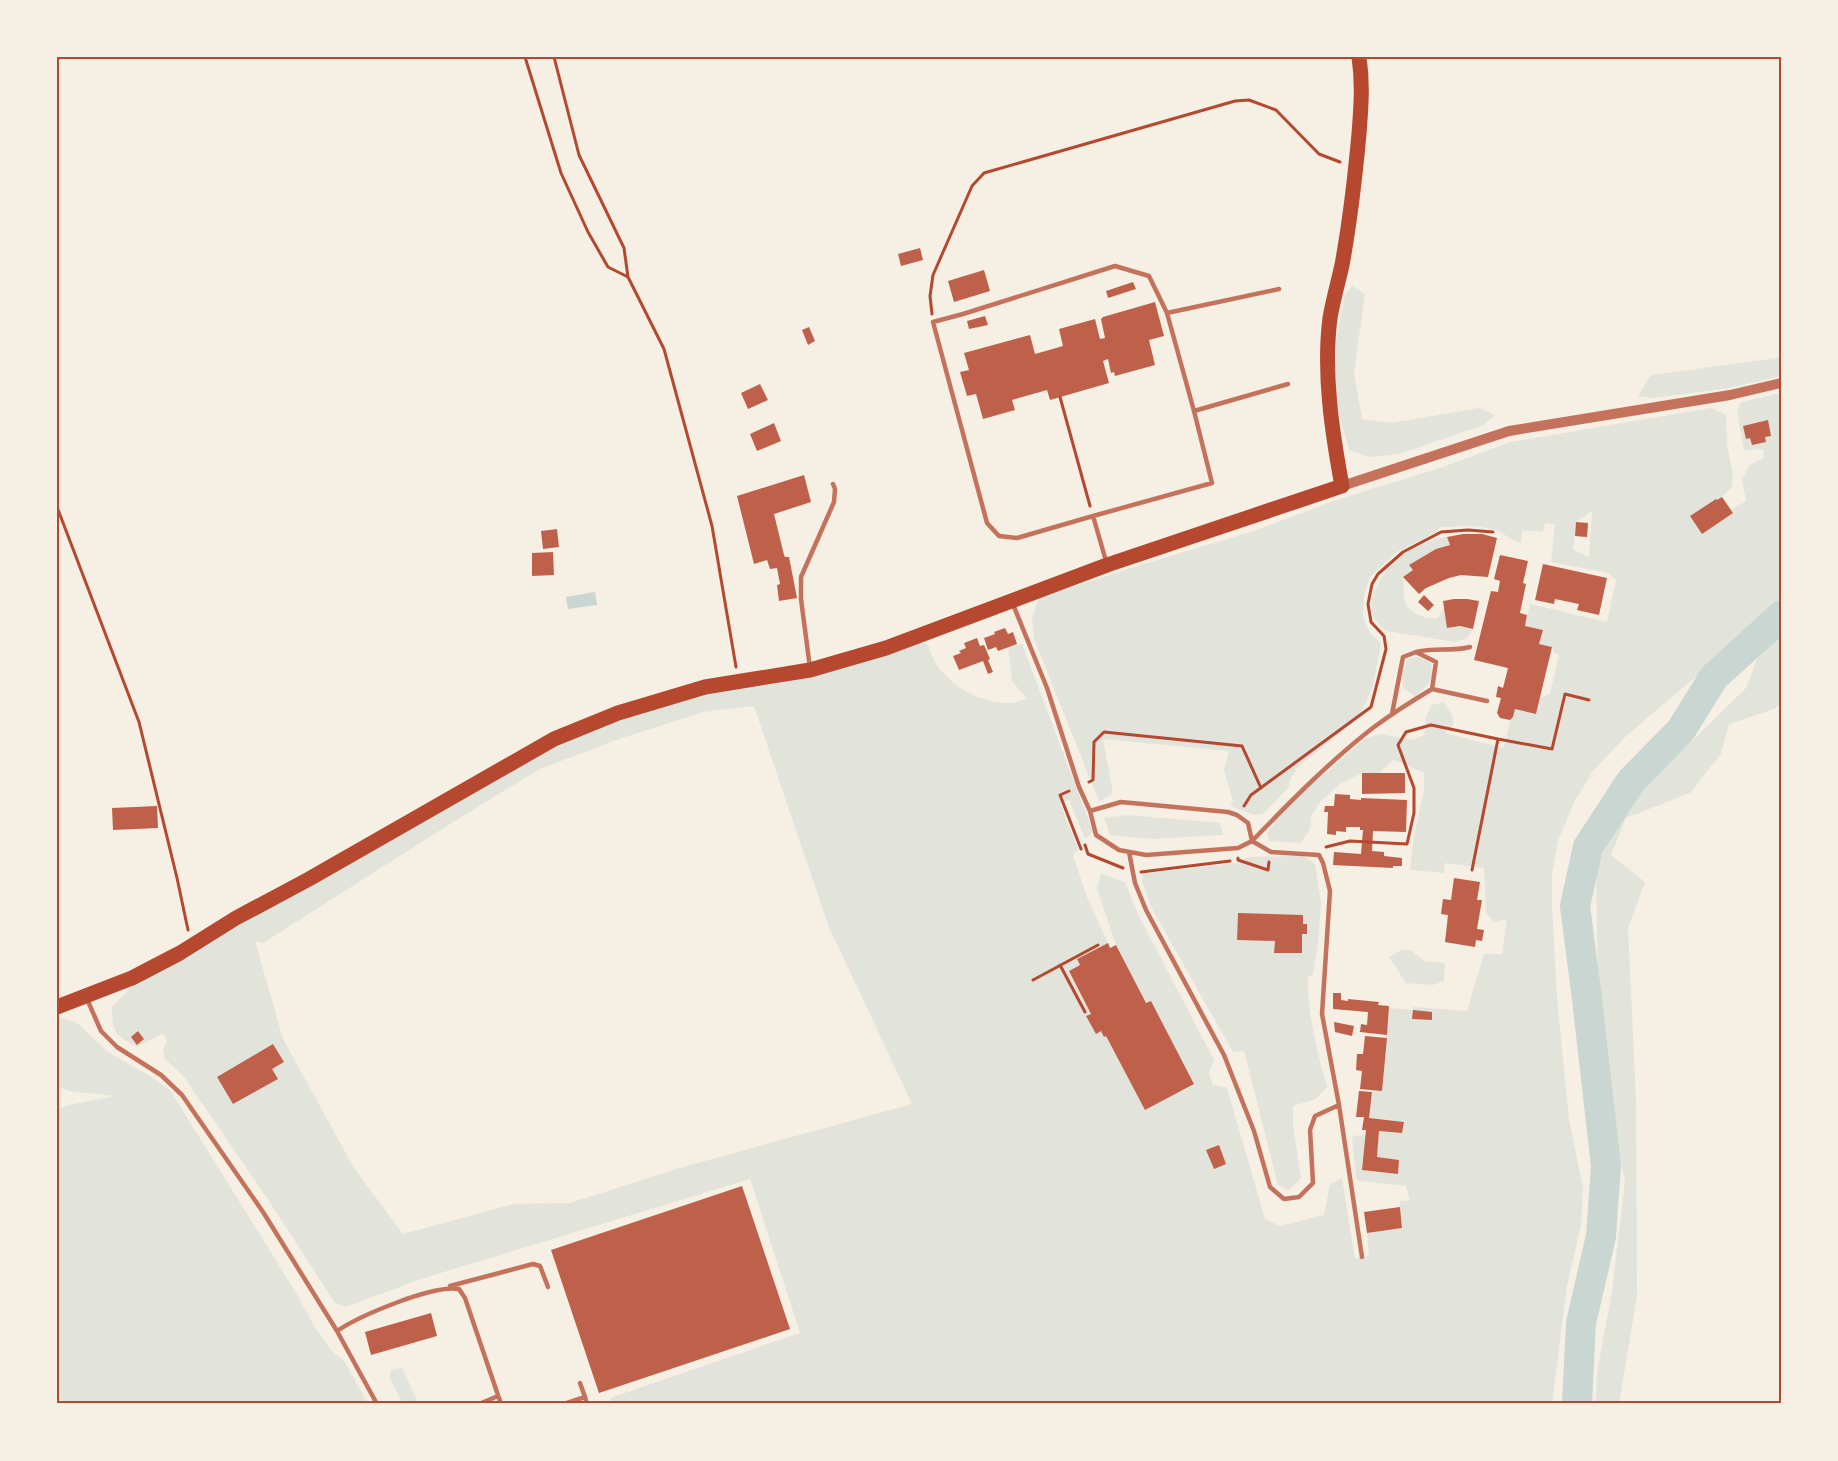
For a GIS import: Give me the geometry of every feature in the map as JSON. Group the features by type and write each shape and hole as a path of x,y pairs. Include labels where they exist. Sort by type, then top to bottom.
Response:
{"main road":[{"path":"57,1007 132,978 191,947 236,918 309,879 554,739 618,713 705,687 810,670 886,648 1107,565 1342,486 1328,378 1329,341 1330,319 1350,221 1356,168 1363,80 1359,57"}],"street":[{"path":"1342,486 1509,431 1730,395 1781,383"}],"lane":[{"path":"1115,266 1149,276 1167,313 1212,483 1017,538 999,536 987,523 933,322 1115,266"},
{"path":"1167,313 1279,289"},
{"path":"1194,411 1288,384"},
{"path":"810,670 801,599 801,577 834,502 833,484"},
{"path":"1093,516 1107,565"},
{"path":"1012,601 1047,688 1079,787 1090,812 1096,836 1119,850 1146,855 1238,848 1252,840 1320,774 1374,727 1432,689 1487,701"},
{"path":"1392,714 1403,657 1429,649 1457,651 1470,647"},
{"path":"1416,652 1436,662 1432,689"},
{"path":"1090,812 1121,802 1228,812 1248,823 1252,840 1271,852 1319,855 1330,891 1322,1014 1340,1105 1362,1257"},
{"path":"1129,852 1135,883 1146,910 1224,1054 1254,1131 1270,1187 1284,1199 1299,1197 1313,1183 1310,1130 1315,1116 1340,1105"},
{"path":"86,996 101,1031 117,1047 161,1074 182,1095 263,1212 337,1331 377,1404"},
{"path":"337,1331 353,1321 389,1306 533,1264 540,1266 548,1287"},
{"path":"448,1287 459,1289 465,1298 501,1404"},
{"path":"580,1383 587,1404"},
{"path":"479,1404 498,1396"},
{"path":"564,1404 585,1397"}],"path":[{"path":"525,57 561,173 608,267 628,277"},
{"path":"554,57 579,155 624,248 628,277 664,349 712,526 738,681"},
{"path":"933,322 930,296 933,275 972,186 984,173 1235,101 1249,100 1276,110 1319,154 1356,168"},
{"path":"1060,397 1093,516"},
{"path":"57,507 139,722 177,878 191,947"},
{"path":"1237,815 1251,795 1371,707 1386,649 1384,636 1371,622 1368,604 1372,584 1378,574 1403,552 1441,532 1468,530 1493,532"},
{"path":"1319,855 1325,847 1350,841 1407,844 1414,813 1414,788 1398,746 1406,732 1431,725 1552,749 1564,694 1589,700"},
{"path":"1081,849 1060,795 1093,780 1094,742 1104,732 1242,746 1261,788"},
{"path":"1472,870 1498,739"},
{"path":"1238,848 1238,860 1268,870 1271,852"},
{"path":"1033,980 1098,945"},
{"path":"1060,965 1085,1012"}],"shaded area":[{"path":"1352,286 1365,294 1354,373 1362,419 1392,423 1479,408 1495,415 1484,425 1399,454 1369,457 1349,450 1336,402 1336,342 1345,295"},
{"path":"1781,356 1781,376 1730,388 1653,398 1638,396 1651,375"},
{"path":"1781,393 1781,604 1757,620 1705,669 1624,738 1593,771 1574,802 1558,841 1552,873 1557,997 1569,1119 1583,1188 1581,1225 1567,1286 1552,1404 612,1404 610,1398 800,1333 750,1179 421,1279 346,1307 335,1303 184,1077 165,1059 163,1049 167,1041 163,1033 137,1047 119,1036 114,1029 112,1007 133,985 191,956 249,919 555,743 623,716 707,691 922,642 928,645 933,657 948,678 959,687 983,699 1014,703 1027,699 1012,681 1008,647 1022,644 1093,832 1085,839 1069,800 1060,803 1078,849 1073,855 1087,897 1108,943 1077,959 1080,965 1069,971 1091,1014 1087,1016 1096,1034 1101,1031 1104,1037 1106,1036 1145,1110 1194,1084 1151,1001 1146,1003 1116,945 1097,889 1101,873 1125,882 1138,914 1214,1060 1209,1073 1213,1085 1227,1088 1265,1219 1280,1226 1324,1215 1330,1184 1342,1178 1355,1259 1369,1255 1367,1233 1402,1228 1400,1201 1410,1201 1406,1186 1359,1181 1356,1178 1352,1136 1366,1135 1362,1170 1398,1174 1399,1160 1377,1157 1379,1131 1402,1133 1404,1122 1369,1118 1372,1090 1382,1090 1389,1008 1412,1010 1413,1007 1467,1011 1484,954 1502,954 1507,919 1494,922 1486,913 1484,868 1445,863 1444,873 1410,870 1414,836 1424,790 1424,773 1393,760 1379,773 1362,773 1340,784 1320,802 1311,816 1310,829 1301,843 1269,841 1267,833 1286,810 1314,783 1366,738 1381,734 1413,740 1424,735 1426,716 1432,705 1444,702 1453,717 1453,725 1445,733 1504,748 1510,720 1515,709 1536,714 1540,698 1550,694 1559,655 1552,647 1539,644 1543,630 1525,626 1530,604 1607,622 1616,580 1608,573 1551,562 1555,524 1545,523 1543,532 1522,530 1521,543 1488,528 1440,527 1436,532 1397,552 1370,577 1364,596 1363,617 1370,633 1381,643 1373,686 1365,705 1354,722 1299,766 1290,779 1289,787 1264,813 1254,815 1230,806 1233,801 1224,770 1229,751 1103,739 1113,794 1099,801 1034,639 1032,618 1039,598 1254,531 1336,500 1440,468 1510,442 1711,408 1726,415 1727,444 1733,475 1732,487 1722,497 1731,510 1746,501 1742,479 1750,465 1764,458 1763,449 1744,450 1737,411 1741,402","holes":["1592,511 1589,557 1573,550 1576,522","754,706 828,925 912,1104 683,1167 570,1203 514,1204 403,1234 354,1168 283,1039 255,941 263,943 540,769 616,740 703,712"]},
{"path":"1447,537 1450,545 1409,565 1413,570 1403,578 1405,602 1414,613 1428,618 1438,618 1444,609 1448,628 1460,626 1473,629 1467,638 1455,642 1387,631 1377,623 1372,613 1372,602 1374,591 1387,570 1408,551"},
{"path":"595,592 597,605 568,609 566,597"},
{"path":"1781,633 1781,704 1774,709 1729,724 1721,754 1690,793 1626,818 1611,855 1645,882 1628,928 1636,1097 1637,1296 1619,1404 1596,1404 1597,1373 1612,1291 1625,1181 1608,1100 1598,988 1596,873 1613,820 1661,768 1746,688 1762,646"},
{"path":"1419,657 1431,663 1431,679 1427,686 1415,696 1403,688 1402,674 1408,659"},
{"path":"1127,815 1220,823 1223,835 1152,839 1110,835 1104,818"},
{"path":"1303,856 1315,864 1321,903 1318,942 1313,975 1308,976 1308,990 1313,1032 1327,1087 1316,1099 1293,1106 1293,1125 1301,1178 1289,1190 1278,1185 1244,1051 1233,1052 1152,909 1142,881 1142,874 1238,863 1248,857"},
{"path":"1401,950 1411,950 1424,961 1445,963 1444,981 1433,985 1406,983 1389,957"},
{"path":"57,1019 76,1022 108,1052 170,1090 298,1296 314,1326 331,1350 345,1362 368,1404 57,1404 57,1109 115,1096 69,1091 57,1086"},
{"path":"402,1368 419,1404 403,1404 389,1377 391,1370"}],"building":[{"path":"920,248 923,260 901,266 898,254"},
{"path":"984,270 990,291 954,302 948,281"},
{"path":"1133,282 1136,289 1108,298 1106,291"},
{"path":"1155,302 1164,336 1149,340 1155,365 1115,376 1114,372 1111,373 1108,359 1103,361 1109,383 1050,400 1047,390 1012,400 1015,410 983,419 976,394 967,396 960,372 969,370 964,353 1030,335 1035,354 1063,346 1059,329 1095,319 1100,339 1105,338 1101,319 1103,317"},
{"path":"985,316 988,325 969,329 967,321"},
{"path":"809,327 815,341 808,345 802,330"},
{"path":"760,384 768,400 748,409 741,393"},
{"path":"1768,420 1771,436 1765,437 1766,442 1752,445 1750,438 1746,439 1743,426"},
{"path":"774,423 781,441 757,451 750,434"},
{"path":"804,475 811,502 774,514 784,555 789,557 797,598 779,601 777,585 780,584 777,568 770,569 767,560 754,564 737,496"},
{"path":"1722,497 1733,513 1702,534 1690,516"},
{"path":"1576,522 1588,523 1587,537 1575,536"},
{"path":"557,529 559,547 543,549 541,531"},
{"path":"1482,534 1497,538 1488,577 1461,575 1426,588 1419,594 1403,577 1413,570 1409,565 1436,549 1450,545 1447,537"},
{"path":"553,552 554,575 532,576 532,553"},
{"path":"1500,555 1528,561 1520,613 1527,615 1525,626 1543,630 1539,644 1552,647 1536,714 1515,709 1510,720 1500,718 1497,713 1501,698 1496,697 1498,686 1503,688 1508,668 1474,660 1491,591 1498,592 1500,581 1494,579"},
{"path":"1543,564 1607,578 1599,615 1577,610 1579,604 1555,599 1554,604 1535,600"},
{"path":"1424,595 1434,605 1428,611 1418,602"},
{"path":"1454,599 1479,601 1473,629 1460,626 1447,628 1443,601"},
{"path":"1005,628 1008,634 1013,632 1017,644 998,651 996,647 988,650 984,638"},
{"path":"977,638 980,646 984,645 990,659 988,660 993,672 988,674 983,661 959,670 953,656 966,648 964,643"},
{"path":"1362,773 1405,773 1405,793 1362,794"},
{"path":"1335,794 1350,795 1350,799 1361,800 1361,798 1407,800 1406,832 1373,831 1372,851 1384,852 1384,856 1402,858 1402,866 1393,866 1393,868 1333,865 1334,852 1361,854 1363,830 1360,830 1360,827 1346,827 1346,832 1336,831 1336,835 1327,834 1328,812 1324,812 1325,806 1334,806"},
{"path":"157,806 158,828 113,830 112,808"},
{"path":"1454,878 1480,882 1477,900 1482,900 1477,929 1484,930 1482,941 1476,940 1475,947 1445,942 1448,915 1441,914 1443,899 1451,900"},
{"path":"1238,913 1303,915 1303,924 1307,924 1307,934 1302,934 1302,953 1274,953 1275,941 1237,940"},
{"path":"1108,943 1110,948 1116,945 1146,1003 1151,1001 1194,1084 1145,1110 1106,1036 1104,1037 1101,1031 1096,1034 1086,1016 1091,1014 1069,971 1080,965 1077,959"},
{"path":"1333,993 1341,993 1341,1000 1379,1002 1378,1005 1389,1006 1387,1035 1360,1032 1361,1024 1367,1025 1368,1012 1333,1009"},
{"path":"1413,1010 1432,1012 1432,1020 1412,1019"},
{"path":"1334,1022 1354,1026 1352,1036 1335,1032"},
{"path":"138,1031 144,1039 137,1045 131,1037"},
{"path":"1365,1036 1387,1038 1382,1091 1360,1089 1362,1071 1356,1070 1357,1054 1363,1054"},
{"path":"273,1044 284,1062 272,1069 278,1079 233,1104 217,1077"},
{"path":"1359,1091 1372,1092 1369,1118 1404,1122 1402,1133 1379,1131 1377,1157 1399,1160 1398,1174 1362,1170 1366,1130 1362,1130 1364,1117 1356,1117"},
{"path":"1219,1145 1226,1164 1214,1169 1206,1150"},
{"path":"742,1186 790,1329 599,1393 551,1250"},
{"path":"1400,1207 1402,1228 1367,1233 1364,1212"},
{"path":"431,1313 437,1336 371,1355 365,1332"}],"waterway":[{"path":"1577,1404 1581,1323 1601,1236 1606,1166 1575,906 1588,847 1631,781 1681,730 1714,677 1781,616"}]}
